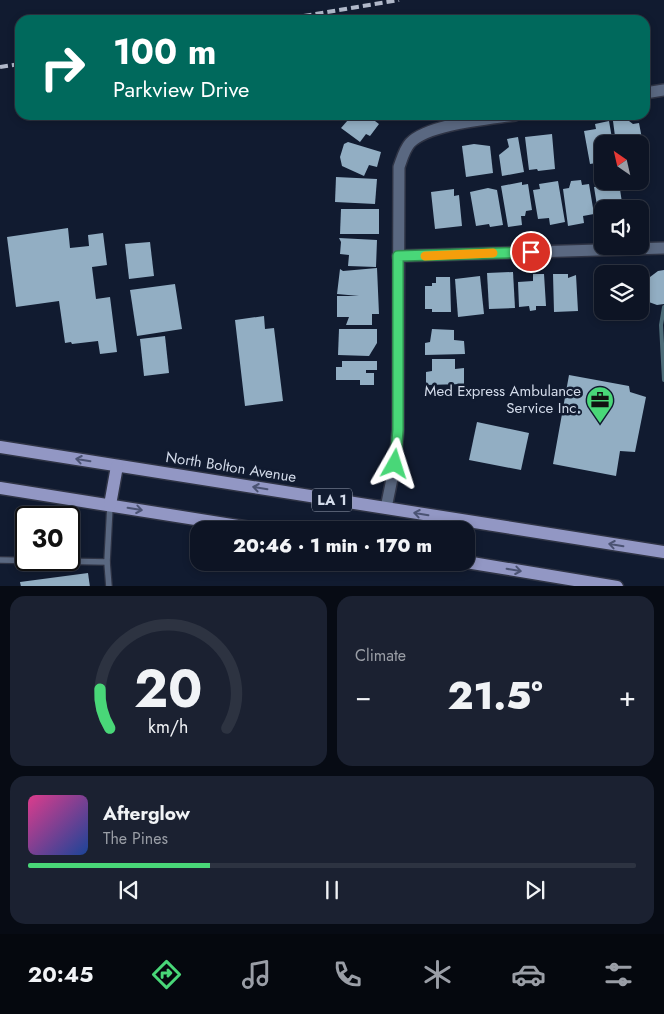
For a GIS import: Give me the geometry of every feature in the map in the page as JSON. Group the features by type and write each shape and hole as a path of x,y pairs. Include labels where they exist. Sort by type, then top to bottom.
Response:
{"main road":[{"name":"North Bolton Avenue","path":"0,447 664,552"},
{"path":"110,505 117,466"},
{"path":"0,489 209,521"},
{"path":"475,564 590,584 617,586"}],"street":[{"path":"650,92 664,90"},
{"path":"386,508 395,464 398,430 399,167 404,153 411,142 424,134 439,128 486,120"},
{"path":"398,256 664,248"}],"lane":[{"path":"110,505 106,562 110,586"},
{"path":"0,560 106,562"}],"building":[{"path":"348,120 374,120 379,124 370,136 366,134 360,142 341,128"},
{"path":"628,120 633,124 639,123 641,135 615,135 613,121"},
{"path":"609,121 611,135 594,135 594,163 590,164 584,131 596,129 595,124"},
{"path":"552,134 555,169 529,170 525,137"},
{"path":"518,137 524,172 502,176 499,155 509,147 507,139"},
{"path":"348,142 381,152 377,167 369,165 364,176 342,166 340,157 344,144"},
{"path":"474,144 490,146 493,173 466,177 462,146"},
{"path":"336,177 377,179 375,204 335,202"},
{"path":"581,180 582,185 589,184 594,214 583,216 584,223 568,226 563,189 569,188 571,181"},
{"path":"558,181 565,222 550,225 549,218 538,219 533,190 540,189 539,184"},
{"path":"522,182 522,185 528,184 532,210 526,211 525,216 521,216 522,225 508,227 501,186"},
{"path":"488,188 497,190 503,225 490,227 489,224 476,226 470,192"},
{"path":"454,189 454,196 459,195 462,226 435,229 431,192"},
{"path":"594,190 620,190 622,200 596,200"},
{"path":"341,209 379,209 379,234 340,234"},
{"path":"68,228 70,248 89,246 88,235 103,233 107,265 92,267 96,299 110,297 117,352 100,354 98,341 65,343 59,301 16,307 7,237"},
{"path":"339,238 377,240 376,267 348,266 349,255 340,254 341,242"},
{"path":"150,242 154,276 129,279 125,244"},
{"path":"377,268 379,314 372,314 372,325 346,325 349,317 337,317 337,296 359,296 337,294 340,269 343,271"},
{"path":"664,270 664,304 657,305 649,302 649,278 658,271"},
{"path":"513,272 515,308 489,309 487,273"},
{"path":"533,274 544,274 546,306 536,306 536,310 530,311 529,306 519,307 518,282 533,281"},
{"path":"553,274 568,274 568,278 576,275 578,311 554,312"},
{"path":"480,276 484,314 458,317 455,279"},
{"path":"436,277 450,277 451,312 432,312 432,309 425,309 425,286 432,286 432,283 436,283"},
{"path":"175,284 182,329 137,336 130,290"},
{"path":"264,316 265,329 274,328 283,401 245,406 235,320"},
{"path":"339,329 377,329 377,343 369,356 338,355"},
{"path":"432,329 454,330 454,340 464,341 465,354 425,355 425,343 430,342"},
{"path":"165,336 169,373 144,376 140,339"},
{"path":"432,359 455,359 455,369 464,368 464,384 426,385 426,372 432,371"},
{"path":"342,361 377,361 377,370 366,370 366,373 374,373 374,385 360,385 360,380 336,380 336,367 342,367"},
{"name":"Med Express Ambulance Service Inc.","path":"569,375 629,386 630,392 646,397 635,452 620,451 616,476 553,464"},
{"path":"477,422 529,433 521,470 469,460"},
{"path":"88,573 90,586 21,586 20,582"}],"waterway":[{"path":"664,307 661,325 664,380"}],"railway":[{"path":"310,15 399,0"},
{"path":"0,67 15,65"}],"slow traffic":[{"path":"425,256 493,253"}],"place":[{"name":"Med Express Ambulance Service Inc.","path":"600,424"}],"route":[{"path":"395,464 398,430 398,256 531,252"}]}
